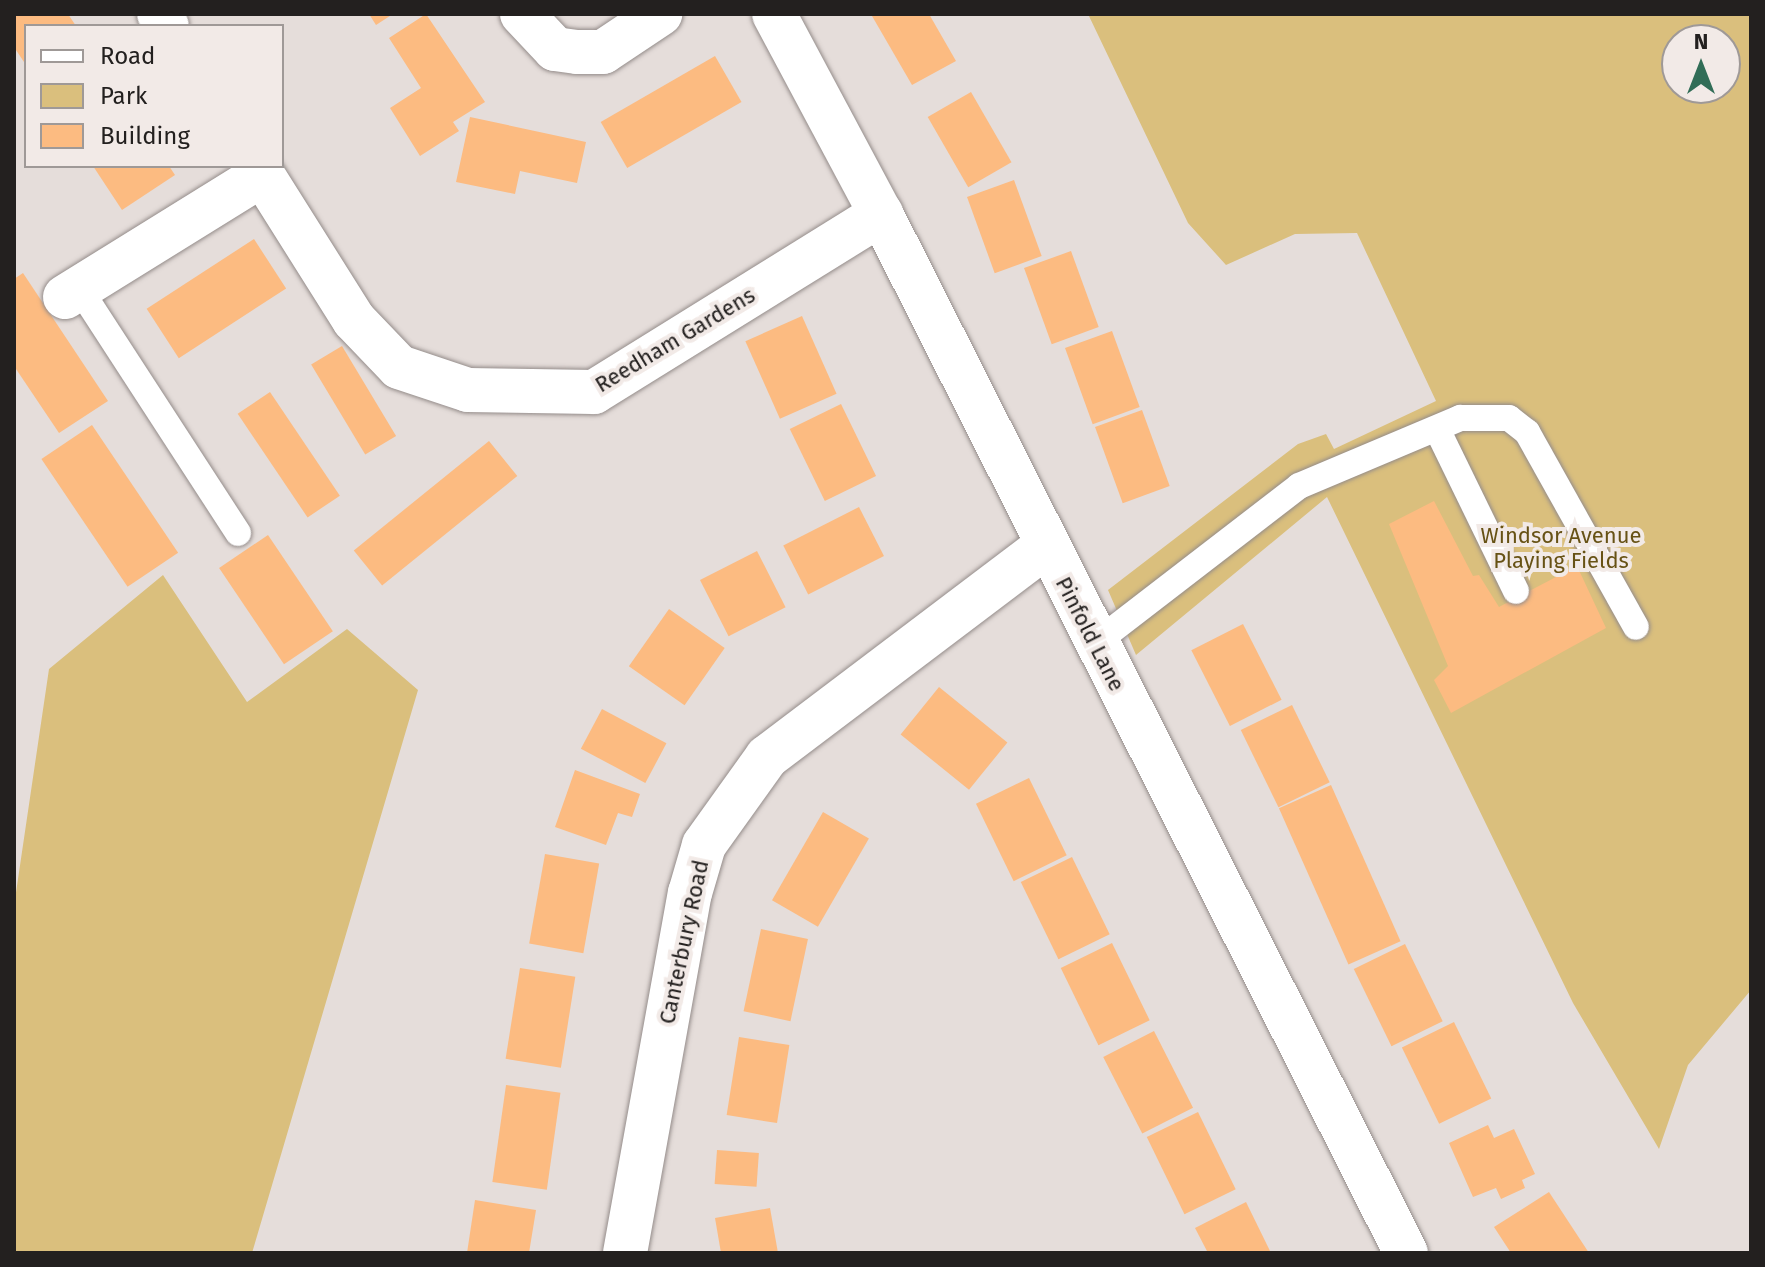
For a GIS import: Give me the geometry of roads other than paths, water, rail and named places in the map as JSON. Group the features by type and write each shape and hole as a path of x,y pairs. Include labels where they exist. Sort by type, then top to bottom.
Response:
{"street":[{"path":"522,14 555,49 577,52 603,52 660,14"},
{"name":"Pinfold Lane","path":"774,14 881,214 1094,644 1406,1253"},
{"name":"Reedham Gardens","path":"72,293 260,170 354,320 399,367 483,391 594,392 881,214"},
{"name":"Canterbury Road","path":"625,1253 690,893 704,845 767,757 1046,546"}],"lane":[{"path":"72,293 238,533"},
{"path":"1094,644 1299,486 1460,418 1509,418 1527,432 1636,627"},
{"path":"1437,429 1516,591"}],"park label":[{"name":"Windsor Avenue Playing Fields","path":"1561,548"}]}
